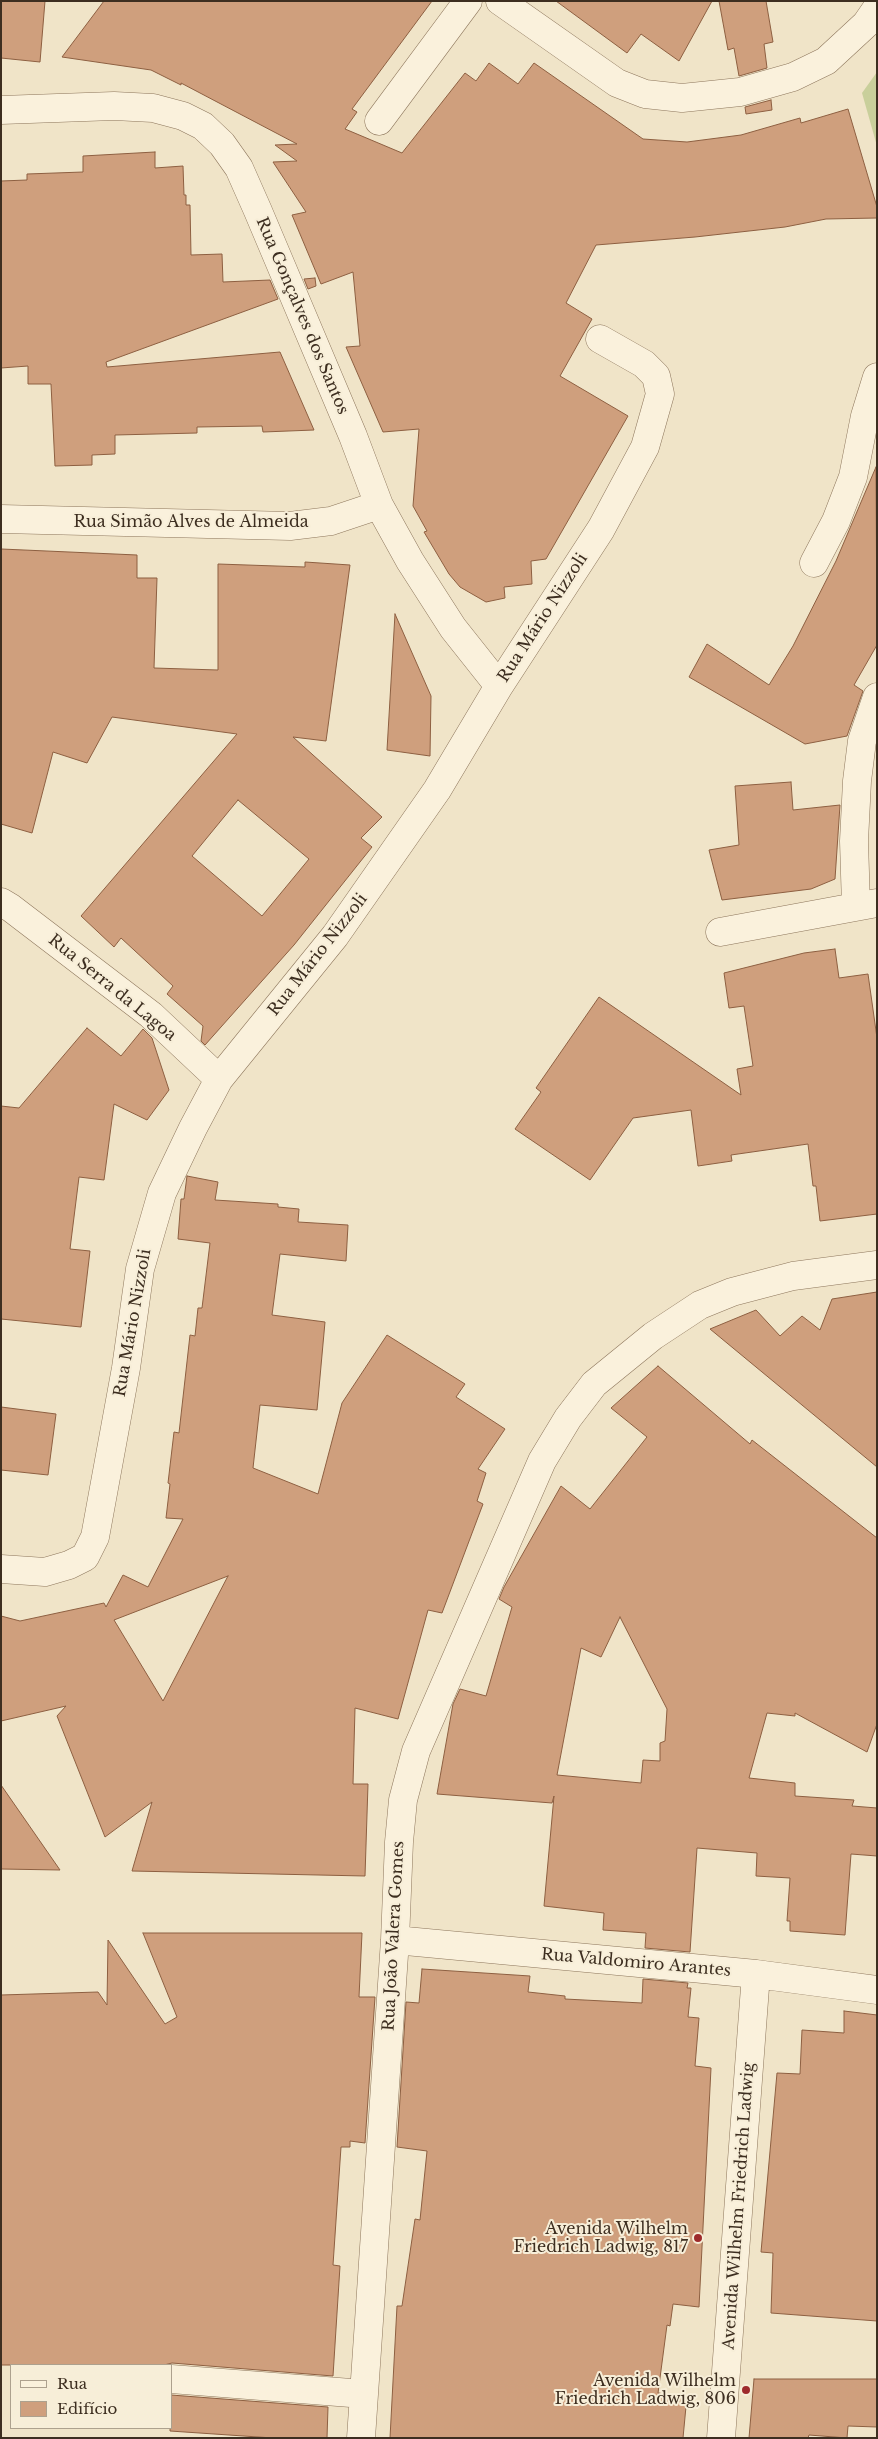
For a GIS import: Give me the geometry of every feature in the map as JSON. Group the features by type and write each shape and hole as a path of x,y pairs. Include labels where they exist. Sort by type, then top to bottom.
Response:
{"street":[{"path":"379,121 468,1"},
{"path":"500,1 617,83 645,94 682,98 740,92 793,77 826,60 866,24 877,8"},
{"name":"Rua Gonçalves dos Santos","path":"1,110 114,106 153,108 183,116 204,126 222,144 239,168 258,211 354,436 379,505 410,561 448,619 498,686"},
{"name":"Rua Mário Nizzoli","path":"1,1569 45,1572 69,1565 85,1557 95,1537 126,1368 140,1269 162,1193 220,1079 335,936 403,841 437,790 498,686 601,529 645,446 660,394 656,376 644,364 600,339"},
{"path":"814,563 836,521 854,477 865,416 877,377"},
{"name":"Rua Simão Alves de Almeida","path":"1,520 290,526 331,521 379,505"},
{"path":"720,932 866,904 854,841 857,781 862,742 877,696"},
{"name":"Rua Serra da Lagoa","path":"1,902 12,908 151,1015 220,1079"},
{"name":"Rua João Valera Gomes","path":"360,2438 395,1940 398,1842 404,1800 416,1752 542,1461 568,1418 594,1384 653,1336 700,1305 732,1292 793,1276 877,1265"},
{"name":"Rua Valdomiro Arantes","path":"395,1940 756,1974 877,1990"},
{"name":"Avenida Wilhelm Friedrich Ladwig","path":"721,2438 756,1974"},
{"path":"172,2379 364,2394"}],"green space":[{"path":"877,72 877,146 862,93"}],"building":[{"path":"1,1 45,1 40,62 1,58"},
{"path":"104,1 432,1 352,109 357,112 345,129 402,153 465,73 476,81 489,63 518,84 534,63 643,139 687,142 741,135 800,118 801,123 848,109 877,207 877,218 826,219 785,227 596,245 566,303 592,319 560,376 628,416 546,559 531,561 532,584 504,587 505,598 486,602 460,587 449,574 424,532 427,531 413,506 419,429 383,432 346,347 360,346 353,272 321,284 292,215 306,212 273,162 297,161 275,145 297,144 181,83 181,85 151,70 62,57"},
{"path":"556,1 712,1 679,61 641,34 627,53"},
{"path":"719,1 766,1 773,42 764,44 767,68 739,76 734,48 728,50"},
{"path":"771,100 772,110 746,114 745,107"},
{"path":"155,152 155,168 183,166 184,195 186,195 186,205 190,205 191,255 222,254 223,282 270,280 278,299 106,362 107,367 280,352 314,430 263,432 262,426 197,427 197,433 115,435 115,454 92,455 92,465 55,466 51,384 28,384 28,366 1,368 1,181 27,180 27,174 83,172 83,156"},
{"path":"315,278 316,286 308,289 304,279"},
{"path":"876,467 877,645 854,685 863,691 847,736 805,744 689,677 707,644 769,685 793,646 836,561"},
{"path":"1,549 137,555 137,578 157,578 154,668 218,670 218,564 305,567 305,562 350,565 326,741 293,737 382,817 361,838 372,847 294,945 205,1045 201,1041 203,1026 167,994 173,986 121,938 114,947 81,916 237,734 112,717 87,763 53,752 32,833 1,824","holes":["238,800 309,859 262,916 192,856"]},
{"path":"395,614 431,696 430,756 387,750"},
{"path":"791,782 793,810 840,805 835,879 811,889 722,900 709,850 739,845 735,786"},
{"path":"835,949 839,978 868,974 877,1038 877,1214 820,1221 816,1186 813,1186 808,1144 731,1155 732,1161 698,1166 691,1110 633,1118 590,1180 515,1129 541,1092 536,1088 599,997 741,1095 737,1069 753,1066 744,1006 729,1008 724,973 804,953"},
{"path":"87,1028 121,1056 143,1029 152,1038 169,1090 147,1120 114,1104 104,1180 79,1177 70,1249 90,1251 81,1327 1,1319 1,1106 19,1108"},
{"path":"187,1176 218,1182 215,1200 278,1204 278,1207 299,1209 298,1222 348,1225 346,1261 280,1254 272,1315 325,1322 317,1410 260,1405 253,1468 318,1494 342,1403 387,1335 465,1384 456,1397 505,1429 478,1469 486,1473 477,1501 483,1504 442,1613 428,1610 398,1719 355,1708 353,1784 368,1784 365,1876 132,1871 152,1802 105,1837 57,1716 66,1706 1,1721 1,1616 20,1621 104,1603 106,1607 123,1575 148,1587 183,1519 166,1518 170,1484 168,1483 174,1432 179,1433 190,1335 195,1336 198,1308 202,1308 210,1243 178,1239 181,1199 184,1199","holes":["228,1576 163,1701 114,1620"]},
{"path":"877,1292 877,1467 710,1329 756,1310 780,1336 802,1316 820,1330 832,1299"},
{"path":"658,1366 750,1444 752,1440 877,1538 877,1724 867,1752 795,1713 795,1716 767,1713 749,1778 795,1783 795,1796 854,1800 852,1806 877,1808 877,1856 851,1854 845,1935 790,1931 790,1921 787,1921 790,1878 756,1876 757,1853 697,1848 690,1952 645,1948 646,1933 603,1930 604,1913 544,1906 554,1796 552,1803 437,1794 453,1704 460,1689 486,1696 512,1607 499,1599 561,1486 590,1509 647,1437 611,1408","holes":["620,1617 667,1709 665,1741 660,1743 660,1761 643,1760 641,1783 557,1775 581,1648 601,1657"]},
{"path":"1,1407 56,1414 48,1475 1,1470"},
{"path":"1,1785 60,1870 1,1869"},
{"path":"143,1933 362,1933 359,1997 375,1997 365,2143 350,2141 350,2147 341,2147 333,2265 340,2266 333,2376 172,2363 1,2365 1,1995 98,1992 107,2005 108,1940 165,2024 177,2017"},
{"path":"422,1969 530,1976 528,1992 565,1996 565,1999 642,2003 643,1979 688,1983 687,1988 691,1988 688,2017 699,2018 695,2066 711,2068 699,2307 673,2304 670,2326 667,2325 658,2393 687,2396 683,2438 390,2438 397,2306 402,2306 415,2219 420,2220 427,2151 397,2147 406,2002 419,2003"},
{"path":"844,2011 877,2015 877,2321 771,2313 773,2253 761,2252 777,2073 800,2074 802,2030 844,2033"},
{"path":"754,2379 877,2379 877,2427 848,2426 847,2438 809,2435 808,2438 749,2438"},
{"path":"172,2395 328,2407 327,2438 273,2438 170,2431 172,2429"}],"place":[{"name":"Avenida Wilhelm Friedrich Ladwig, 817","path":"698,2238"},
{"name":"Avenida Wilhelm Friedrich Ladwig, 806","path":"746,2390"}]}
